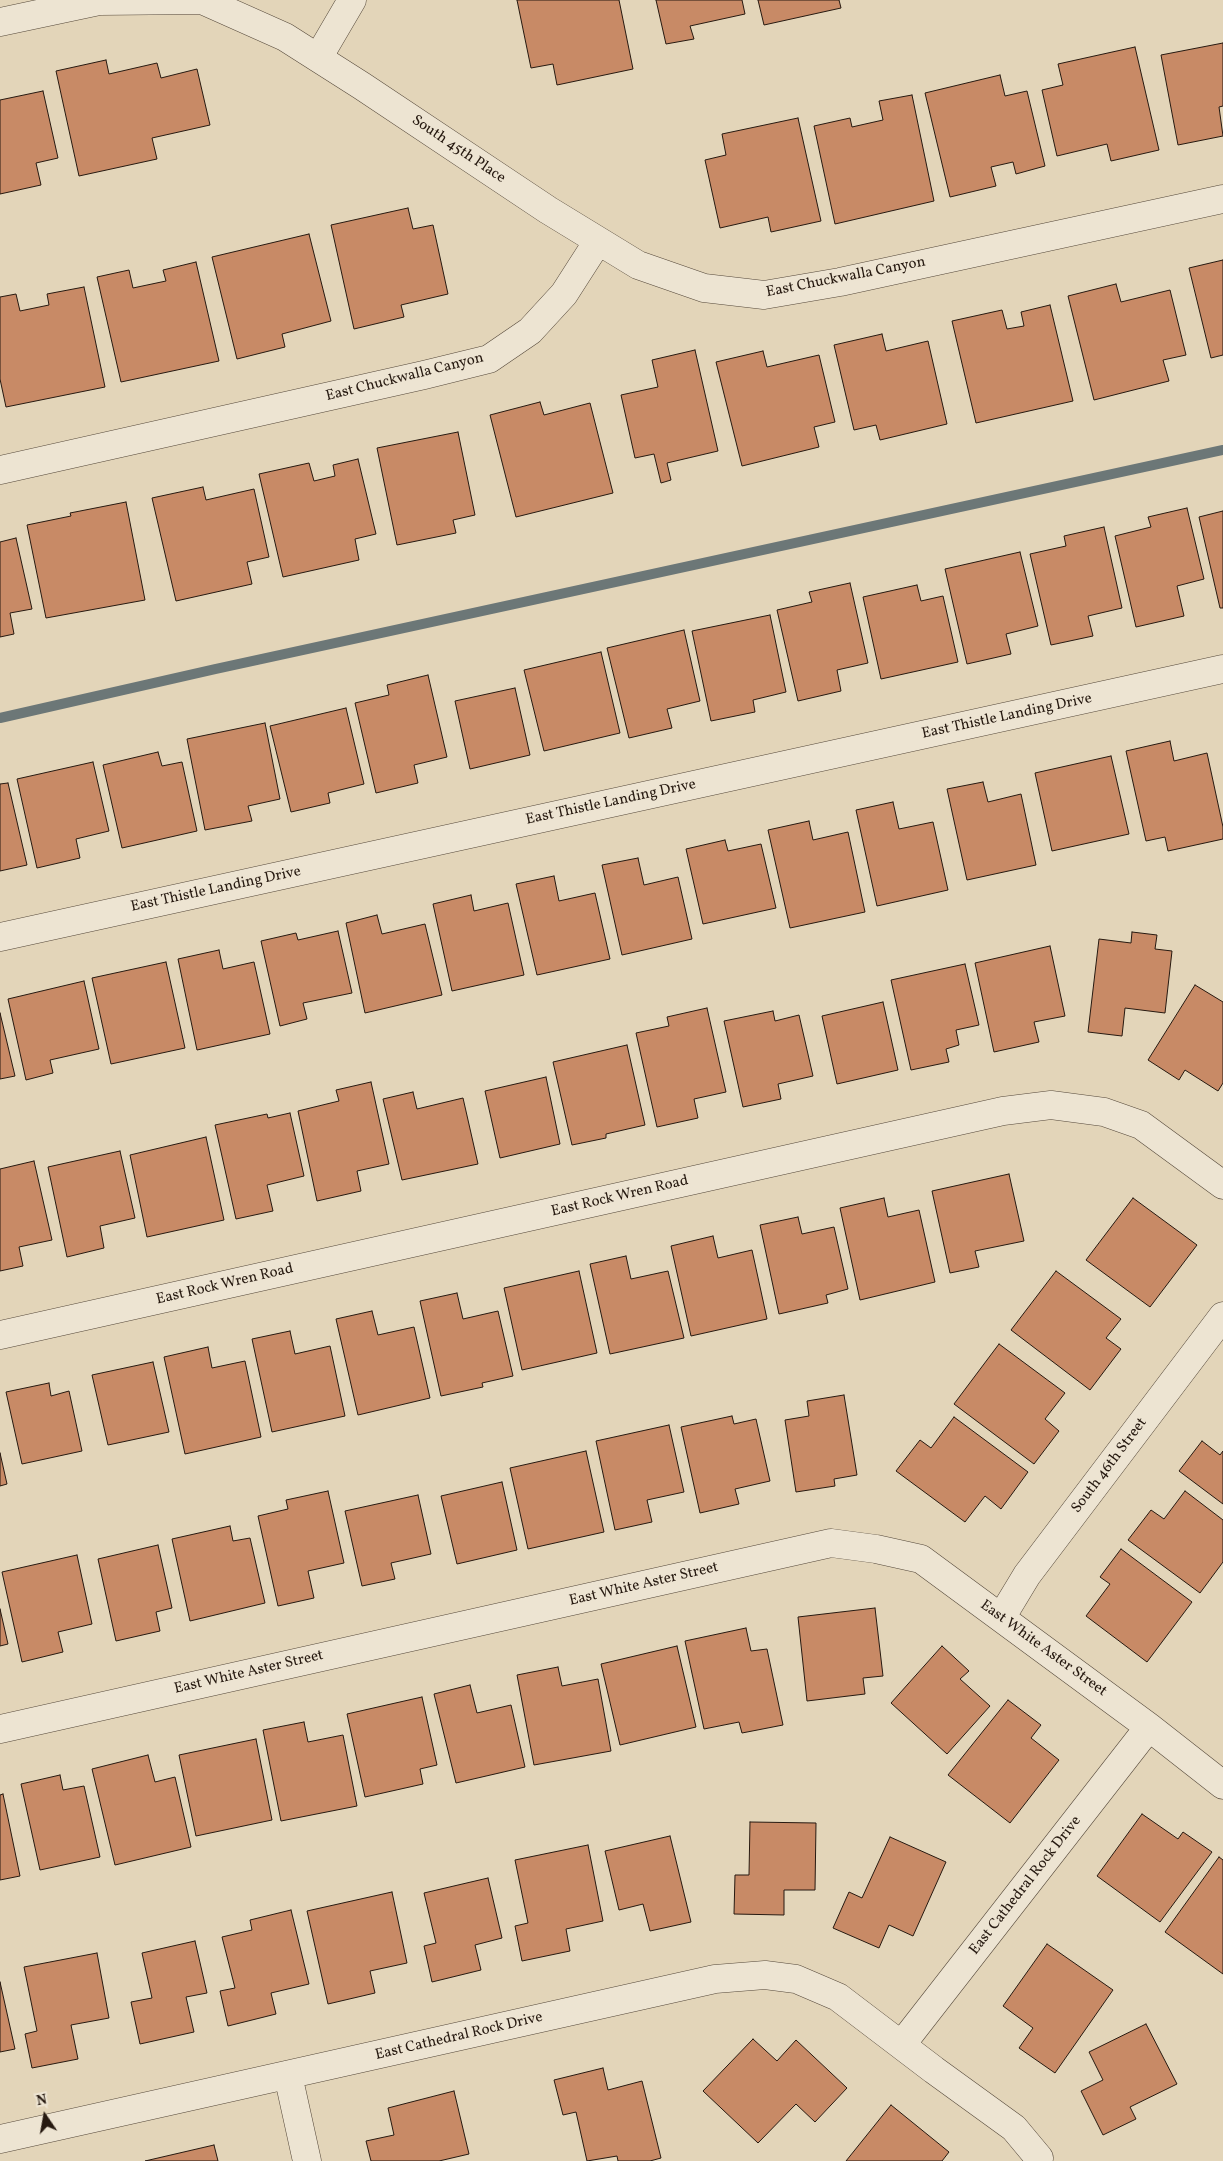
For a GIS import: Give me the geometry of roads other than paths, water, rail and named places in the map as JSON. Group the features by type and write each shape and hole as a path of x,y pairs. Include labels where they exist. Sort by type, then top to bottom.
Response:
{"street":[{"name":"South 45th Place","path":"0,22 98,1 202,0 284,36 598,241"},
{"path":"318,58 352,0"},
{"name":"East Chuckwalla Canyon","path":"0,470 488,359 530,331 564,294 598,241 638,265 704,288 764,295 840,282 1223,199"},
{"name":"East Thistle Landing Drive","path":"0,937 1223,670"},
{"name":"East Rock Wren Road","path":"0,1335 993,1113 1051,1105 1104,1112 1141,1125 1223,1185"},
{"name":"South 46th Street","path":"1001,1618 1028,1575 1223,1316"},
{"name":"East White Aster Street","path":"0,1729 831,1543 876,1549 921,1560 1149,1727 1223,1785"},
{"name":"East Cathedral Rock Drive","path":"902,2044 1149,1727"},
{"name":"East Cathedral Rock Drive","path":"0,2139 715,1979 764,1975 796,1979 838,1997 1014,2128 1039,2160"},
{"path":"288,2075 307,2161"}],"waterway":[{"path":"0,718 215,669 1223,450"}]}
